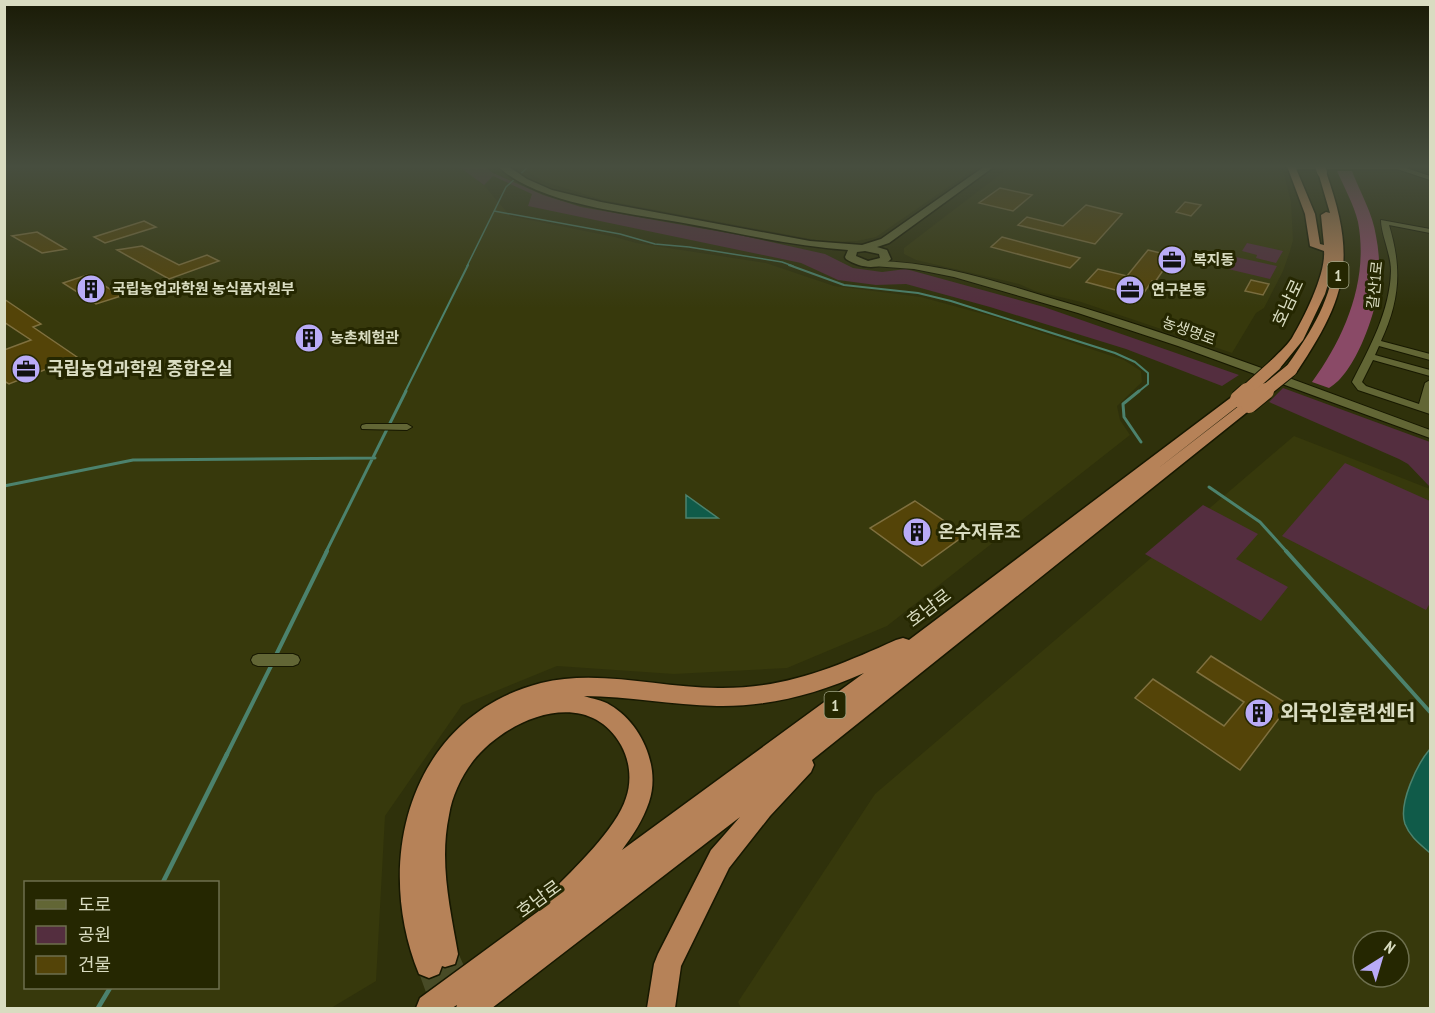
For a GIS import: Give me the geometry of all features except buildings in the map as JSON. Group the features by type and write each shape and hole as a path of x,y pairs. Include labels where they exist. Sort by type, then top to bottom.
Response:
{"highway":[{"path":"1310,213 1315,246 1330,249"},
{"name":"호남로","path":"470,1008 847,722 1244,402 1297,340 1318,294 1330,249 1326,213"},
{"name":"호남로","path":"430,1008 1244,402 1291,370 1313,338 1331,304 1341,264 1341,236 1336,213"},
{"path":"505,952 571,890 620,831 637,802 641,766 629,733 606,712 582,703 552,703 518,714 488,732 466,753 447,783 437,814 431,867 437,959 413,895 417,821 426,794 438,771 455,746 477,725 506,707 532,696 565,688 613,688 718,697 773,693 811,686 906,645 961,612"},
{"path":"661,1008 668,964 720,859 762,808 847,722"}],"main road":[{"name":"농생명로","path":"640,213 810,244 863,248 884,253"},
{"path":"850,257 851,252 885,241 924,213"},
{"path":"876,264 884,261 884,253 893,243 935,213"},
{"name":"농생명로","path":"810,244 850,257 858,262 876,264"}],"street":[{"name":"갈산1로","path":"1377,343 1391,307 1394,280 1393,254 1384,222 1431,231"},
{"name":"농생명로","path":"884,253 932,270"},
{"name":"농생명로","path":"876,264 890,263 932,270 995,285 1111,320 1431,434"},
{"path":"1431,357 1377,343 1357,382 1362,388 1427,410 1431,383"},
{"path":"1370,356 1431,373"},
{"path":"366,427 406,427"},
{"path":"258,660 293,660"}],"shaded area":[{"path":"5,213 508,213 510,216 636,243 766,263 834,286 921,297 998,318 1124,360 1141,371 1142,382 1117,406 1120,420 1130,435 887,626 787,668 674,674 557,666 462,705 385,816 376,981 331,1008 5,1008"},
{"path":"674,213 910,213 876,237 857,241 816,240"},
{"path":"949,213 1292,213 1293,240 1283,271 1264,308 1256,313 1232,353 1081,302 1035,291 1019,284 916,260 904,254 904,248"},
{"path":"1355,213 1370,213 1379,259 1377,295 1369,325 1356,356 1339,381 1329,388 1312,382 1335,346 1351,307 1360,265 1361,244"},
{"path":"1294,436 1430,489 1430,1008 741,1008 738,1002 875,794"}],"green space":[{"path":"563,213 616,213 739,235 825,254 853,268 882,272 906,269 1044,307 1239,375 1222,386 1126,349 990,307 906,284 876,285 838,280 801,263"},
{"path":"1247,243 1283,251 1276,263 1256,258 1257,255 1242,251"},
{"path":"1236,257 1277,266 1270,279 1228,269"},
{"path":"1283,388 1430,442 1430,487 1408,464 1399,459 1269,402"},
{"path":"1345,463 1430,501 1430,603 1426,610 1282,536"},
{"path":"1203,505 1258,534 1236,559 1288,587 1261,621 1145,554"}],"water":[{"path":"686,495 718,518 686,518"},
{"path":"1430,749 1430,853 1416,840 1405,824 1404,806 1410,785"}],"waterway":[{"path":"467,266 493,213"},
{"path":"506,213 620,234 655,244 689,247 782,262 793,266"},
{"path":"405,392 468,265"},
{"path":"789,265 844,285 918,293 951,301 1115,353 1135,362 1148,373 1148,384 1138,392"},
{"path":"373,458 406,391"},
{"path":"1139,391 1123,404 1124,417 1141,442"},
{"path":"4,486 133,460 373,458"},
{"path":"326,552 373,458"},
{"path":"1209,487 1260,522 1287,552"},
{"path":"276,655 327,551"},
{"path":"1286,551 1430,712"},
{"path":"164,881 272,664"},
{"path":"98,1008 109,989"}],"tunnel":[{"path":"445,954 469,1008"},
{"path":"429,964 445,1008"}],"place":[{"name":"복지동","path":"1172,260"},
{"name":"국립농업과학원 농식품자원부","path":"91,289"},
{"name":"연구본동","path":"1130,290"},
{"name":"농촌체험관","path":"309,338"},
{"name":"국립농업과학원 종합온실","path":"26,369"},
{"name":"온수저류조","path":"917,532"},
{"name":"외국인훈련센터","path":"1259,713"}]}
